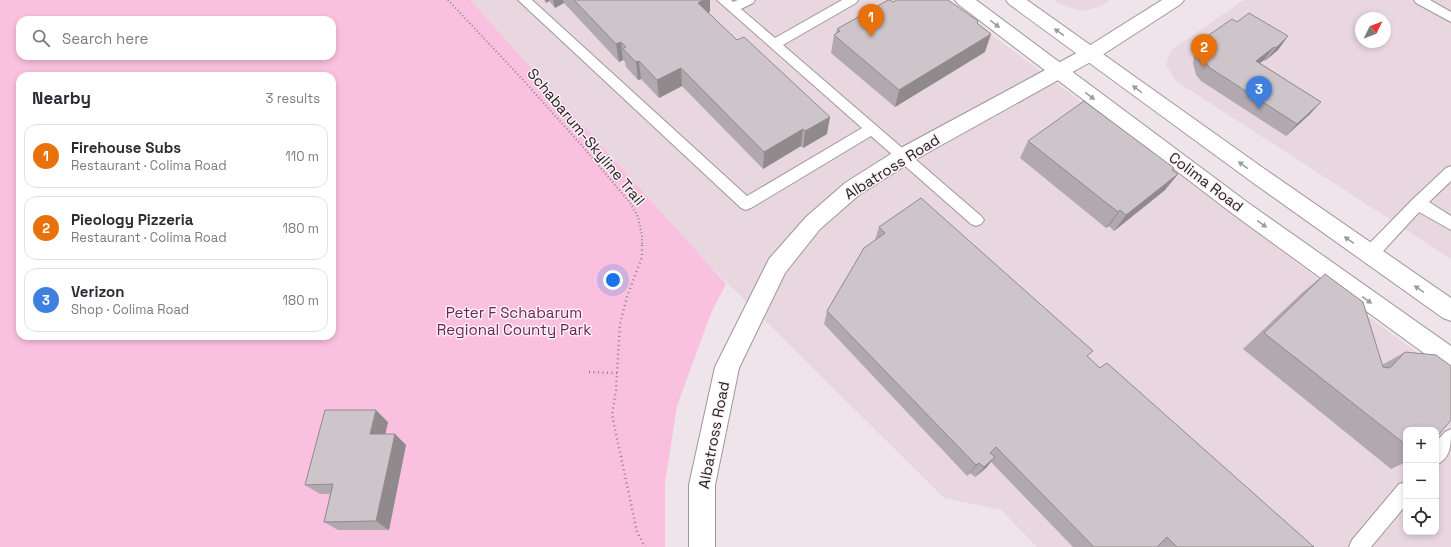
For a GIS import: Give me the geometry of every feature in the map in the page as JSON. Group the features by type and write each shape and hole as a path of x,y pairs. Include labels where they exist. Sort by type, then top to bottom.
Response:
{"main road":[{"name":"Colima Road","path":"964,0 1240,208 1451,359"},
{"path":"1015,0 1369,255 1451,311"},
{"name":"Albatross Road","path":"702,547 702,485 727,367 777,266 812,223 852,189 904,156 1059,72 1175,0"}],"lane":[{"path":"524,0 587,56 661,128 746,204 872,129"},
{"path":"728,4 749,0"},
{"path":"774,44 852,0"},
{"path":"1420,0 1451,18"},
{"path":"728,4 976,220"},
{"path":"1369,255 1418,202 1451,172"},
{"path":"1418,202 1451,224"},
{"path":"1439,452 1451,438"},
{"path":"1358,547 1403,494"}],"path":[{"name":"Schabarum-Skyline Trail","path":"448,0 584,148 631,204 638,217 642,236 642,257 627,297 620,324 617,373 612,415 637,532 645,547"},
{"path":"589,372 617,373"}],"shaded area":[{"path":"464,0 945,0 1451,378 1451,547 1037,547 1001,510 944,498 705,261 684,243"},
{"path":"1053,0 1110,0 1101,6 1084,11 1068,7"},
{"path":"1244,0 1451,0 1451,259 1176,81 1166,65 1171,50"}],"green space":[{"name":"Peter F Schabarum Regional County Park","path":"0,0 470,0 726,284 711,313 677,406 665,483 665,547 0,547"}],"building":[{"path":"574,0 703,0 698,3 737,40 744,37 830,117 805,131 803,129 764,152 681,68 657,80 639,61 636,62 623,49 626,47 621,42 616,44"},
{"path":"888,0 893,2 897,0 948,0 978,21 977,23 991,34 899,90 834,35 840,31 837,29"},
{"path":"1249,13 1288,36 1276,48 1274,47 1256,61 1321,102 1297,124 1210,68 1205,62 1202,50 1203,39 1232,19 1237,22"},
{"path":"1084,101 1174,168 1172,170 1178,174 1126,215 1120,210 1118,212 1028,141"},
{"path":"921,198 1093,351 1087,356 1100,368 1107,363 1314,547 1177,547 1167,537 1157,547 1094,547 996,447 990,453 995,457 984,467 979,463 976,465 827,311 864,248 885,233 879,227"},
{"path":"1325,274 1363,302 1383,367 1390,368 1405,352 1436,355 1451,366 1451,420 1439,434 1439,427 1403,427 1403,443 1264,333"},
{"path":"325,410 376,410 370,434 395,434 376,521 324,522 333,484 305,485"}],"place":[{"name":"Firehouse Subs","path":"871,37"},
{"name":"Pieology Pizzeria","path":"1204,67"},
{"name":"Verizon","path":"1259,109"}]}
